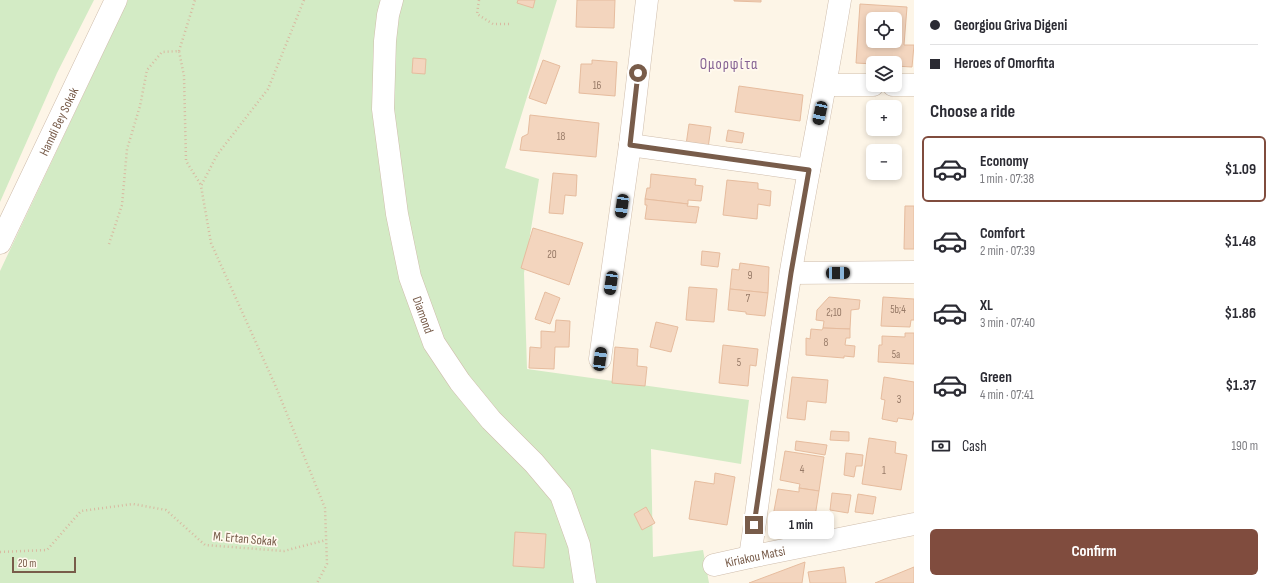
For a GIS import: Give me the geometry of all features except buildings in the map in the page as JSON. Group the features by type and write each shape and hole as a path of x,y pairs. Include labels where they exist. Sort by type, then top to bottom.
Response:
{"street":[{"name":"Hamdi Bey Sokak","path":"0,243 116,0"},
{"name":"Diamond","path":"392,0 388,15 385,42 383,109 397,214 410,277 434,343 460,382 491,420 534,463 561,495 580,546 585,583"},
{"path":"600,359 630,145 647,0"},
{"path":"750,557 791,273 826,85 840,0"},
{"path":"826,85 866,85"},
{"path":"902,85 914,85"},
{"path":"630,145 809,170"},
{"path":"791,273 914,272"},
{"name":"Kiriakou Matsi","path":"714,565 914,524"}],"path":[{"path":"195,0 179,51 184,76 186,161 201,186 210,243 276,387 325,508 327,564 316,583"},
{"path":"201,186 217,155 268,89 304,0"},
{"path":"479,0 477,14 492,24 510,24"},
{"path":"109,244 122,205 127,149 140,106 147,70 162,52 179,51"},
{"name":"M. Ertan Sokak","path":"0,552 47,550 81,511 133,504 166,510 205,545 284,551 326,540"}],"green space":[{"path":"0,0 94,0 57,73 0,202"},
{"path":"128,0 557,0 505,168 539,179 524,273 527,369 749,400 741,464 651,449 653,557 703,550 709,583 0,583 0,271"}],"district":[{"name":"Ομορφίτα","path":"729,64"}],"route":[{"path":"638,73 630,145 809,170 791,273 754,525"}]}
